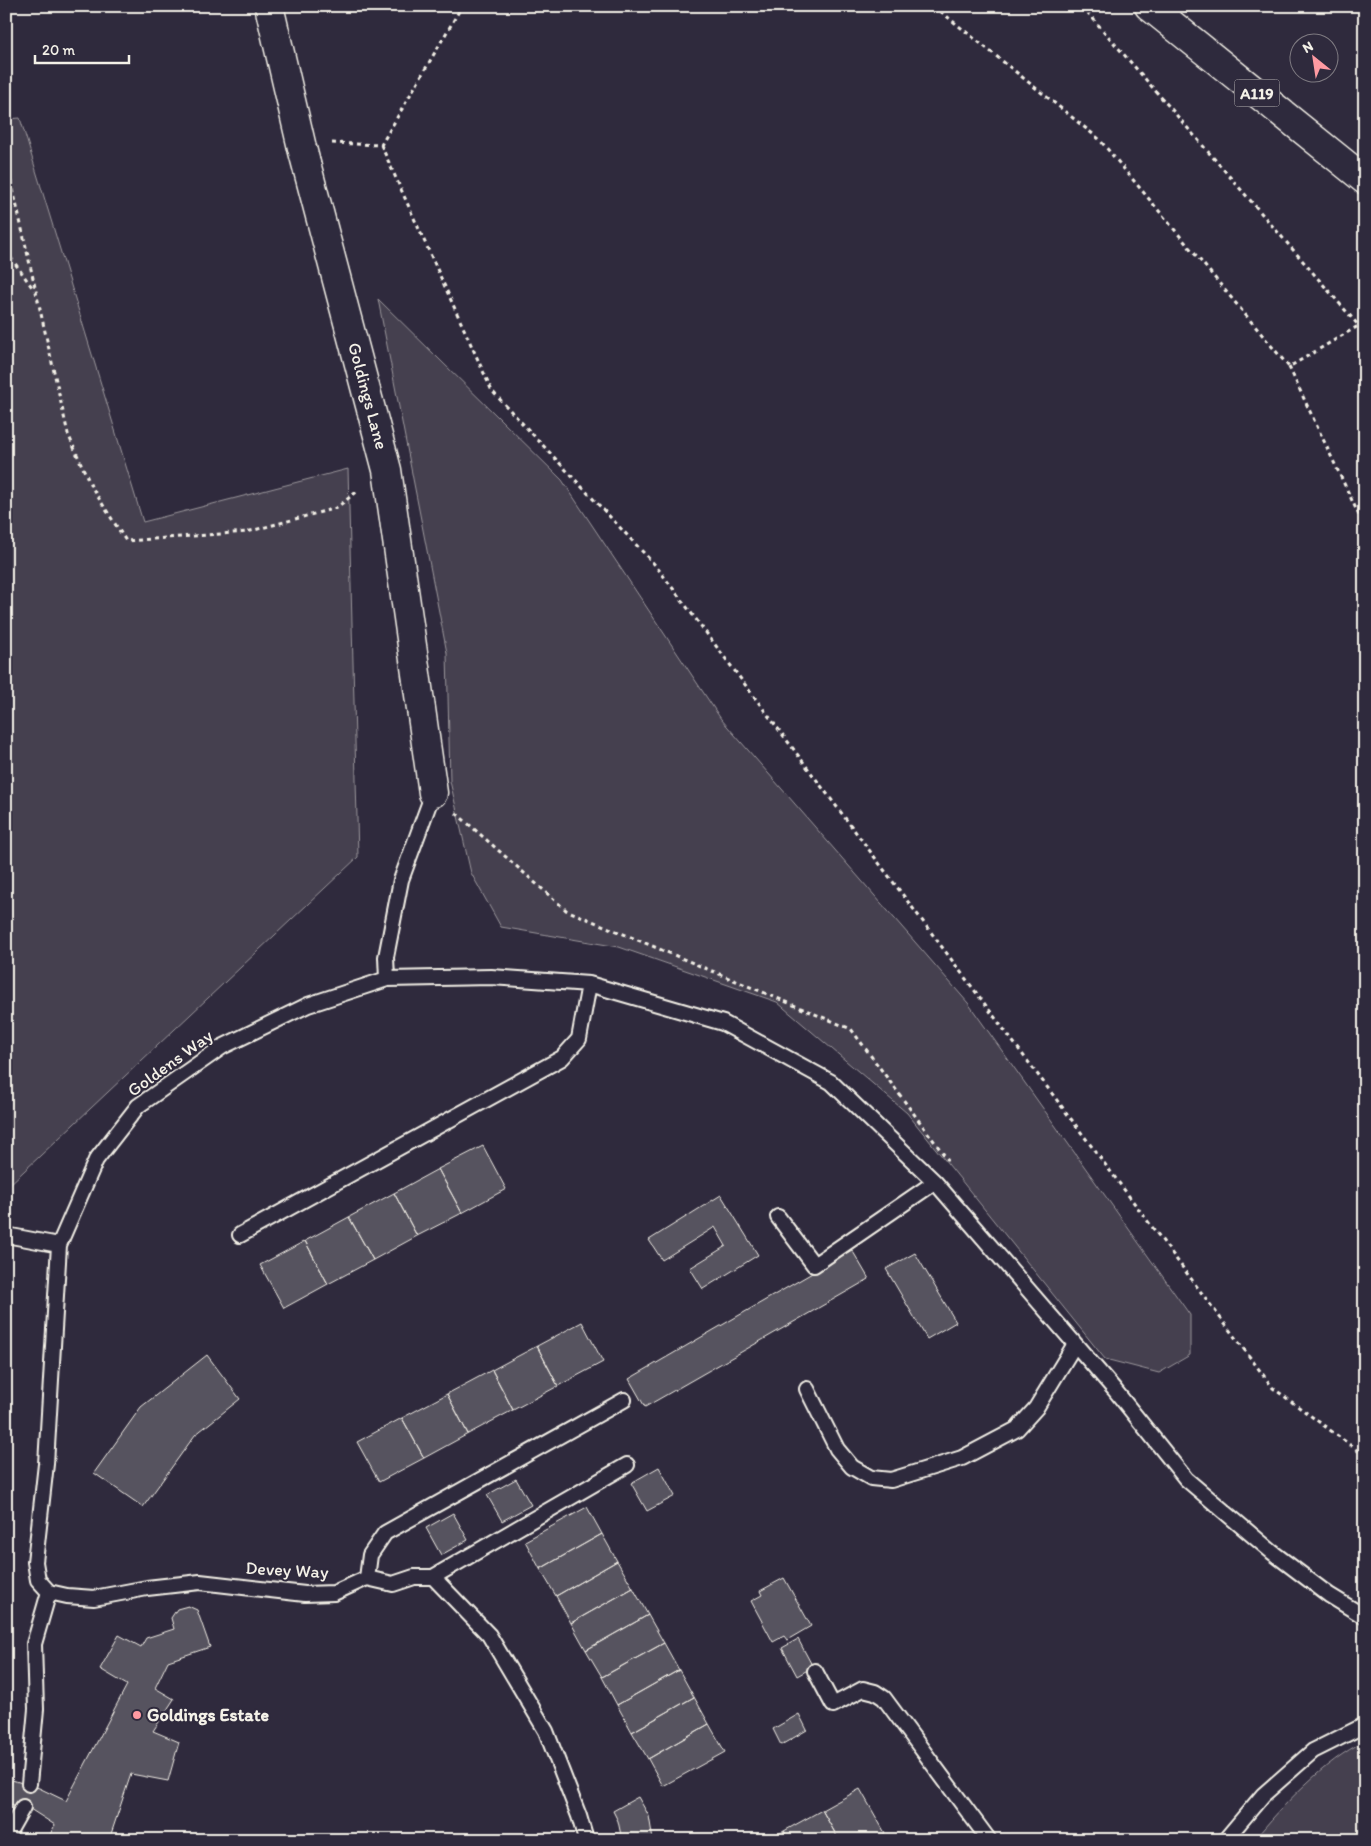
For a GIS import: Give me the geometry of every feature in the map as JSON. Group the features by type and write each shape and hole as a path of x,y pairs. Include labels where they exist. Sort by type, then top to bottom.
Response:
{"street":[{"name":"Goldings Lane","path":"269,6 302,148 386,470 433,793"},
{"name":"A119","path":"1149,6 1365,180"}],"lane":[{"path":"387,979 386,957 402,880 433,793"},
{"name":"Goldens Way","path":"49,1592 38,1580 35,1562 46,1464 59,1245 96,1160 138,1106 222,1046 308,1005 387,979 491,977 589,984 723,1023 831,1082 935,1182 1114,1389 1186,1479 1272,1552 1329,1595 1365,1617"},
{"path":"240,1235 562,1058 579,1039 589,984"},
{"path":"778,1217 814,1265 935,1182"},
{"path":"6,1235 59,1245"},
{"path":"807,1389 837,1449 852,1467 871,1478 891,1480 962,1458 1017,1429 1036,1408 1075,1344"},
{"path":"624,1400 385,1533 370,1555 367,1578 393,1584 414,1577 433,1577 627,1466"},
{"path":"433,1577 489,1635 546,1731 579,1816 586,1840"},
{"name":"Devey Way","path":"49,1592 67,1596 94,1598 147,1588 200,1582 305,1594 334,1593 367,1578"},
{"path":"29,1784 36,1709 34,1644 49,1592"},
{"path":"815,1671 833,1705 863,1689 875,1692 884,1698 989,1840"},
{"path":"1225,1840 1263,1795 1313,1752 1365,1725"},
{"path":"6,1837 23,1807"}],"path":[{"path":"381,145 462,6"},
{"path":"934,6 1099,139 1289,367 1365,528"},
{"path":"1082,6 1359,326"},
{"path":"302,148 338,142 381,145"},
{"path":"381,145 492,391 656,566 1273,1388 1365,1456"},
{"path":"6,158 68,434 91,486 126,541 256,530 336,508 386,470"},
{"path":"6,251 36,292"},
{"path":"1289,367 1365,322"}],"shaded area":[{"path":"6,114 8,119 20,118 143,522 348,469 358,857 7,1187"},
{"path":"378,299 562,480 721,719 968,1003 1190,1315 1190,1355 1159,1373 1105,1359 907,1113 777,1002 619,947 501,927 471,873 450,781 447,653"},
{"path":"1365,1741 1365,1840 1254,1840 1305,1785 1334,1760"}],"building":[{"path":"483,1146 506,1189 462,1213 438,1169"},
{"path":"438,1169 462,1213 417,1236 394,1193"},
{"path":"394,1193 417,1236 373,1260 349,1217"},
{"path":"721,1195 758,1255 703,1289 690,1268 726,1246 715,1227 662,1260 649,1240"},
{"path":"349,1217 373,1260 328,1284 305,1241"},
{"path":"305,1241 328,1284 284,1308 260,1265"},
{"path":"852,1250 869,1279 645,1407 629,1379"},
{"path":"915,1253 956,1322 927,1339 886,1269"},
{"path":"582,1322 603,1362 558,1386 537,1346"},
{"path":"537,1346 558,1386 513,1410 492,1370"},
{"path":"207,1355 240,1399 195,1435 143,1507 94,1473 141,1407"},
{"path":"492,1370 513,1410 468,1434 447,1394"},
{"path":"447,1394 468,1434 424,1458 402,1418"},
{"path":"402,1418 424,1458 379,1482 357,1442"},
{"path":"659,1467 675,1496 647,1511 631,1483"},
{"path":"516,1479 531,1505 502,1521 487,1495"},
{"path":"587,1507 602,1534 540,1569 525,1541"},
{"path":"453,1513 468,1540 441,1555 426,1528"},
{"path":"602,1534 617,1561 556,1596 540,1569"},
{"path":"617,1561 633,1588 571,1623 556,1596"},
{"path":"784,1578 811,1626 787,1640 784,1636 773,1642 751,1601 762,1595 760,1591"},
{"path":"633,1588 648,1615 586,1650 571,1623"},
{"name":"Goldings Estate","path":"188,1606 197,1610 210,1647 168,1661 155,1688 174,1699 153,1731 179,1742 168,1781 131,1774 109,1840 47,1840 55,1825 30,1809 6,1803 12,1780 39,1788 66,1801 127,1685 100,1669 119,1635 141,1647 146,1638 174,1629 171,1618 177,1609"},
{"path":"648,1615 664,1643 602,1677 586,1650"},
{"path":"798,1639 813,1667 797,1676 782,1648"},
{"path":"664,1643 679,1670 617,1705 602,1677"},
{"path":"679,1670 694,1697 632,1732 617,1705"},
{"path":"694,1697 709,1724 648,1759 632,1732"},
{"path":"799,1714 807,1730 781,1745 773,1729"},
{"path":"709,1724 725,1752 663,1786 648,1759"},
{"path":"860,1789 885,1833 873,1840 839,1840 822,1810"},
{"path":"638,1797 649,1816 653,1840 622,1840 618,1821 613,1811"},
{"path":"822,1810 839,1840 789,1840 784,1831"},
{"path":"784,1831 789,1840 769,1840"}],"place":[{"name":"Goldings Estate","path":"137,1715"}]}
